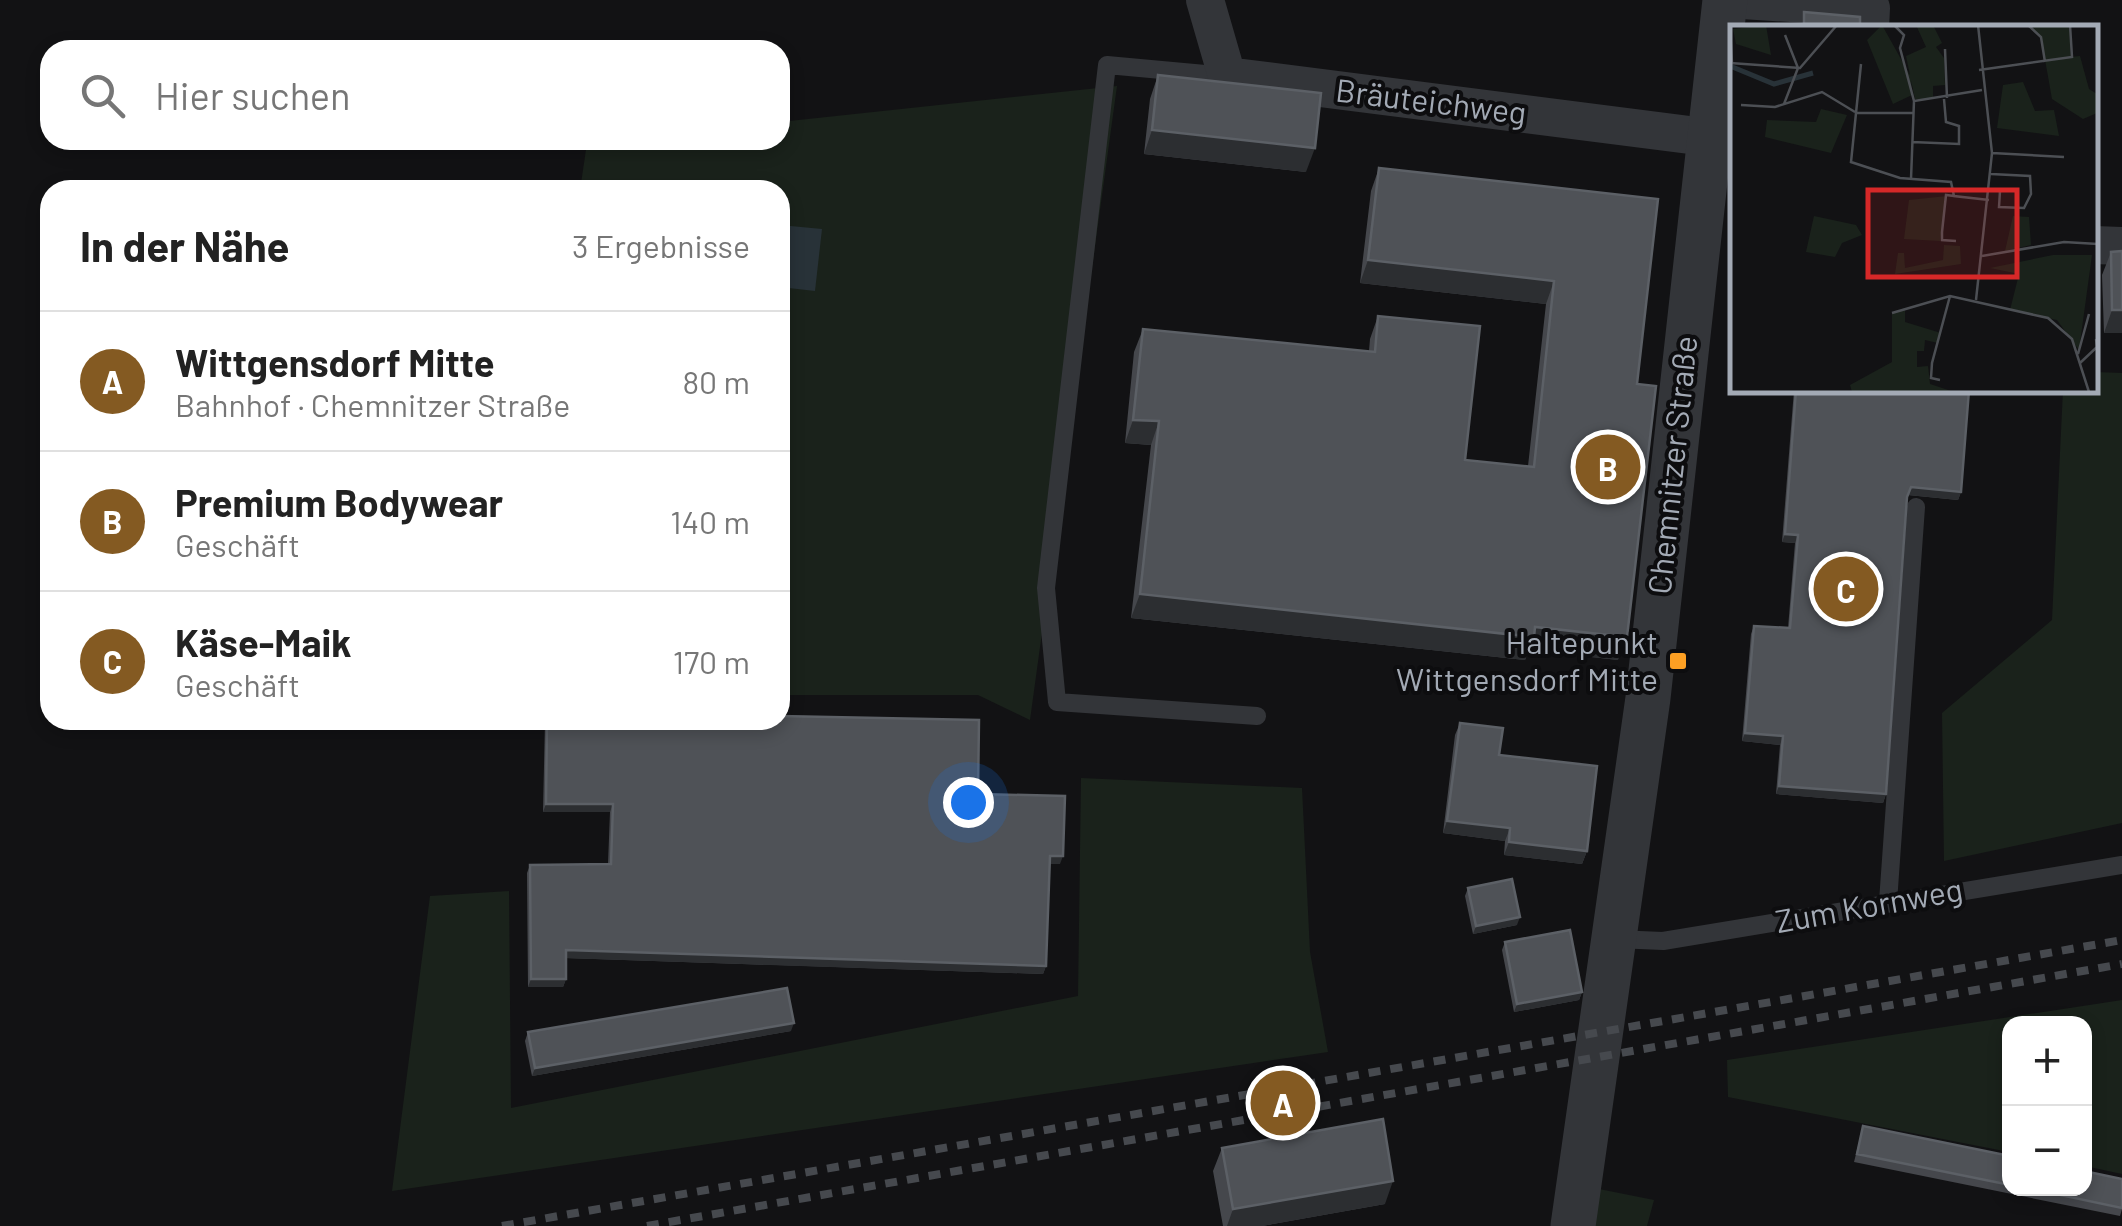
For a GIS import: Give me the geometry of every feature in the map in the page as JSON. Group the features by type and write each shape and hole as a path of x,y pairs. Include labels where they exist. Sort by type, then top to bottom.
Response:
{"street":[{"path":"1205,0 1228,76"},
{"name":"Chemnitzer Straße","path":"1573,1226 1616,939 1713,138 1725,0"},
{"path":"1742,0 1871,8 1870,25"},
{"name":"Bräuteichweg","path":"1228,76 1713,138"},
{"path":"2097,245 2122,246"}],"lane":[{"path":"1228,76 1107,64 1046,588 1057,702 1257,716"},
{"path":"1888,902 1916,507"},
{"name":"Zum Kornweg","path":"1616,939 1663,941 2122,865"}],"shaded area":[{"path":"1117,86 1030,720 978,695 790,695 790,180 581,180 586,150 790,150 790,121"},
{"path":"790,226 822,229 815,291 790,288"},
{"path":"2097,372 2122,373 2122,823 1944,861 1942,713 2052,620 2063,392 2097,392"},
{"path":"1081,778 1302,788 1310,952 1328,1052 392,1191 430,896 509,891 511,1108 1078,996"},
{"path":"2122,1000 2122,1174 2092,1168 2092,1016 2017,1016"},
{"path":"2002,1018 2002,1151 1728,1097 1727,1060"},
{"path":"1599,1189 1654,1200 1647,1226 1594,1226"}],"building":[{"path":"1804,12 1860,17 1860,25 1804,25"},
{"path":"1158,75 1321,93 1315,148 1152,130"},
{"path":"1379,168 1658,199 1637,384 1656,386 1627,637 1535,627 1534,637 1140,594 1159,421 1133,420 1143,329 1375,352 1378,316 1480,326 1465,460 1534,467 1554,281 1368,260"},
{"path":"2122,251 2122,310 2112,310 2111,252"},
{"path":"1796,392 1969,392 1961,492 1911,487 1907,497 1886,794 1779,786 1783,736 1745,733 1754,626 1790,628 1798,535 1785,534"},
{"path":"790,716 979,720 978,794 1065,796 1063,856 1050,856 1046,966 566,950 566,979 531,979 530,865 611,864 613,804 546,804 547,730 790,730"},
{"path":"1460,723 1503,728 1499,755 1597,766 1587,851 1509,842 1510,828 1447,821"},
{"path":"1512,879 1520,917 1476,926 1468,888"},
{"path":"1570,930 1582,992 1517,1004 1505,942"},
{"path":"787,988 794,1023 535,1068 528,1032"},
{"path":"1383,1119 1393,1181 1233,1209 1222,1148"},
{"path":"1863,1126 2002,1154 2002,1183 1857,1154"},
{"path":"2092,1173 2122,1179 2122,1208 2065,1196 2092,1196"}],"railway":[{"path":"502,1226 2122,940"},
{"path":"647,1226 2122,964"}],"place":[{"name":"Premium Bodywear","path":"1608,467"},
{"name":"Käse-Maik","path":"1846,589"},
{"name":"Haltepunkt Wittgensdorf Mitte","path":"1678,661"},
{"name":"Wittgensdorf Mitte","path":"1283,1103"}]}
